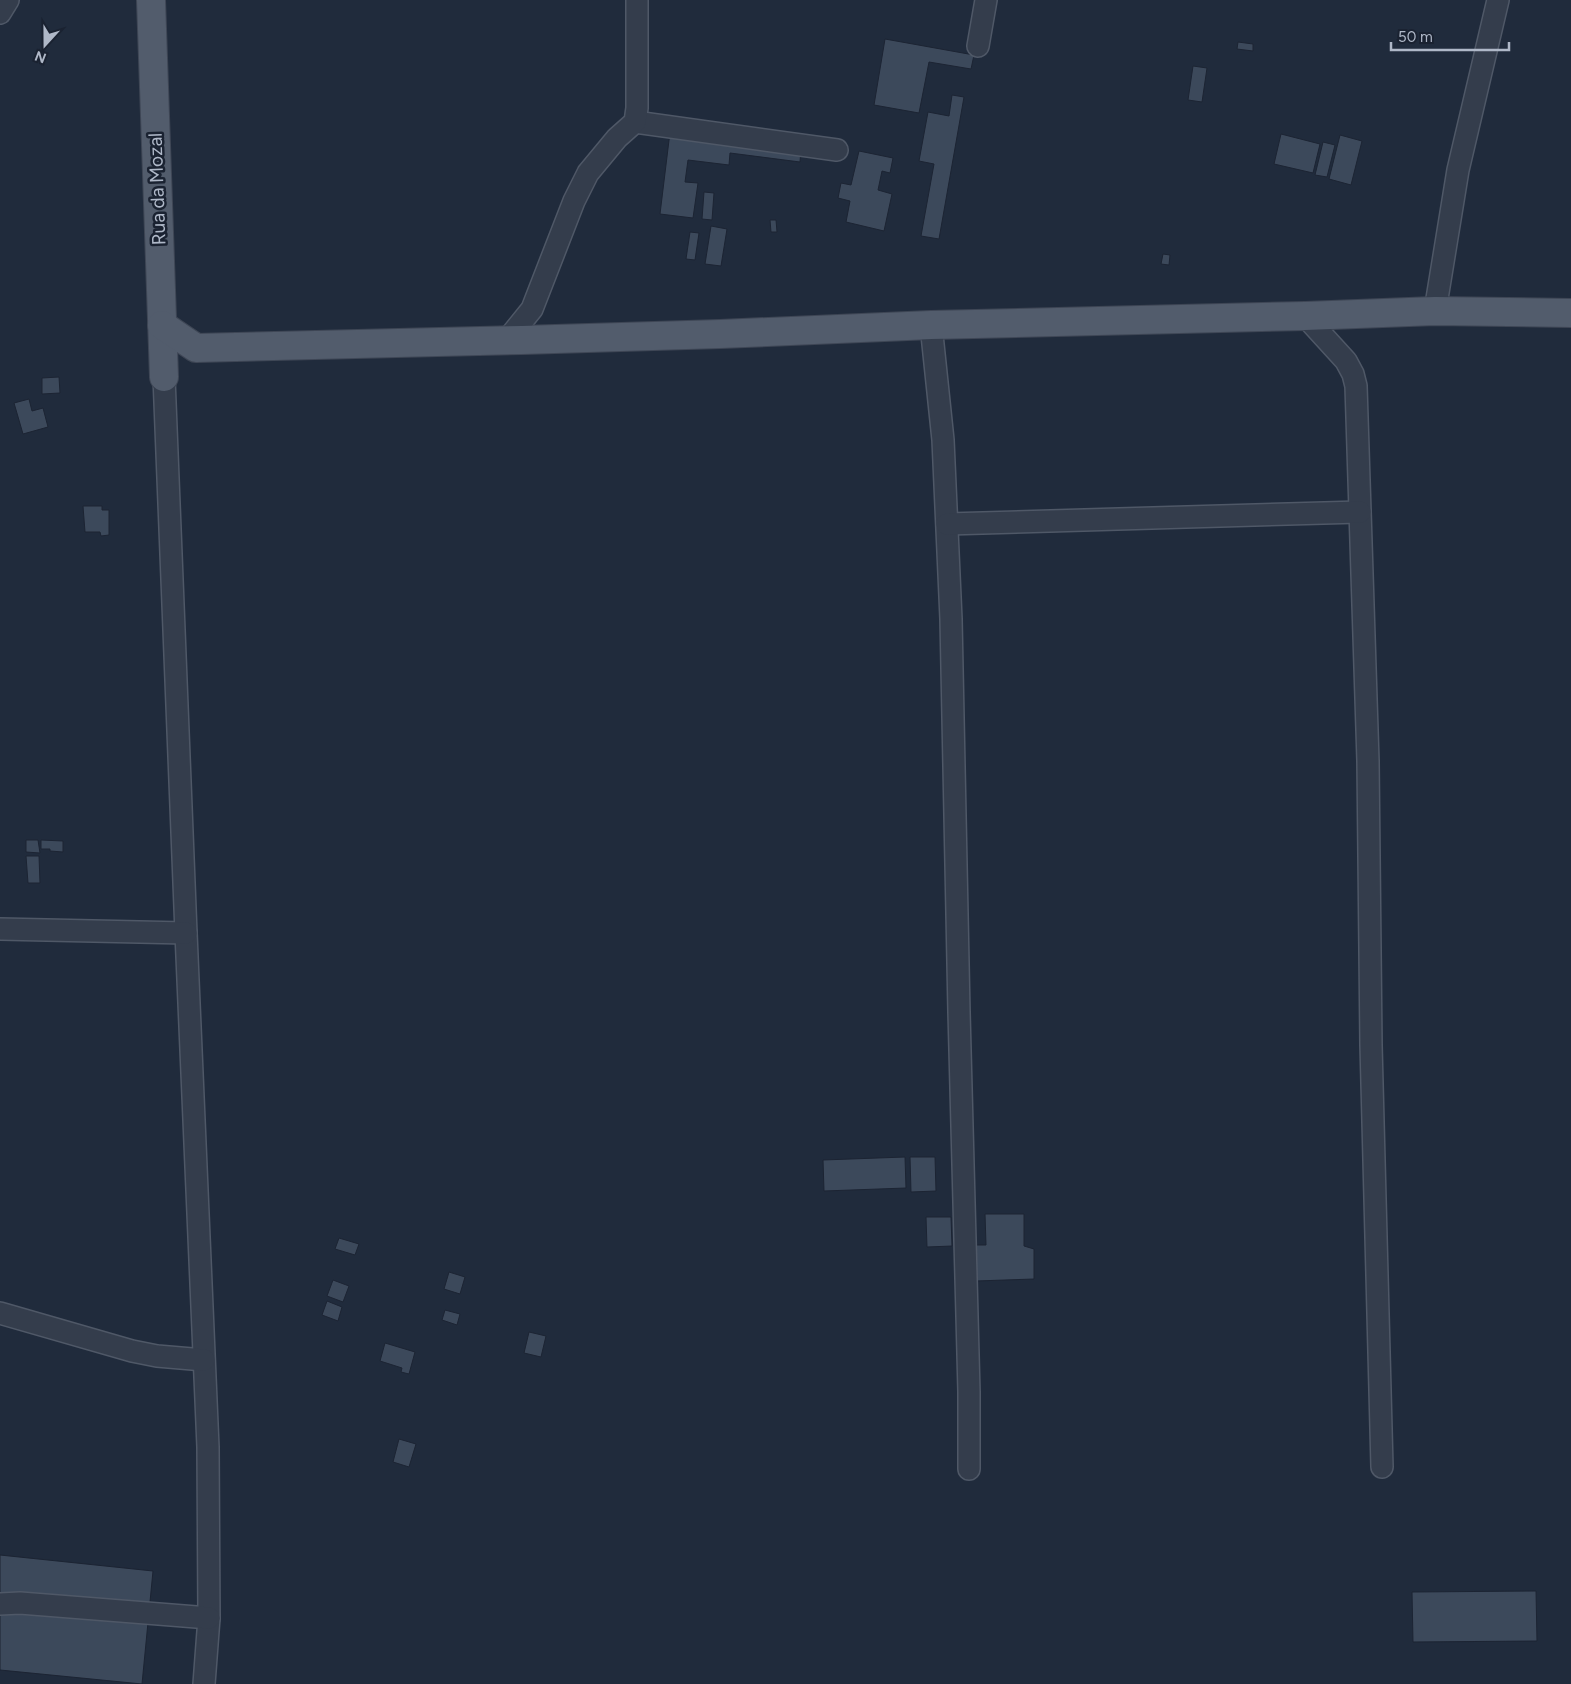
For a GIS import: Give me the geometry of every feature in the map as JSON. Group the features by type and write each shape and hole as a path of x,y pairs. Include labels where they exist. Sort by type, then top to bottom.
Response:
{"main road":[{"name":"Rua da Mozal","path":"151,0 164,377"},
{"path":"162,325 196,348 1435,311 1571,313"},
{"path":"164,377 196,348"}],"street":[{"path":"0,13 8,0"},
{"path":"507,340 532,308 574,201 588,173 616,138 635,122 637,108 637,0"},
{"path":"978,46 986,0"},
{"path":"1435,311 1458,170 1498,0"},
{"path":"635,122 837,150"},
{"path":"1305,316 1346,361 1354,374 1356,386 1368,761 1371,1045 1382,1467"},
{"path":"931,325 943,440 951,619 970,1392 969,1468"},
{"path":"164,377 208,1447 209,1618 204,1684"},
{"path":"947,524 1360,512"},
{"path":"0,929 186,933"},
{"path":"0,1313 157,1356 204,1360"},
{"path":"0,1604 20,1603 209,1618"}],"building":[{"path":"885,39 974,55 971,69 929,62 919,113 874,105"},
{"path":"1238,42 1253,44 1253,51 1237,49"},
{"path":"1193,66 1207,68 1202,102 1188,100"},
{"path":"952,95 964,97 939,239 921,236 934,164 919,161 928,112 949,116"},
{"path":"670,132 801,149 800,162 730,153 729,165 688,160 685,182 698,183 693,218 660,214"},
{"path":"1281,134 1320,144 1313,173 1274,164"},
{"path":"1340,135 1362,141 1351,185 1329,179"},
{"path":"1323,142 1335,145 1327,177 1315,175"},
{"path":"859,151 893,158 890,173 882,171 878,190 892,194 884,231 846,222 850,201 838,198 841,183 851,185"},
{"path":"704,192 714,193 712,220 702,219"},
{"path":"770,220 776,220 777,232 771,232"},
{"path":"711,226 727,229 721,266 705,264"},
{"path":"690,232 699,233 695,260 686,259"},
{"path":"1163,254 1170,255 1169,265 1161,264"},
{"path":"59,377 60,393 42,394 42,378"},
{"path":"29,399 32,411 43,408 48,427 23,434 14,403"},
{"path":"83,506 102,506 102,510 109,510 109,535 101,536 100,532 85,532"},
{"path":"26,840 38,840 40,853 26,852"},
{"path":"41,840 63,841 63,852 41,849"},
{"path":"26,856 39,856 40,883 28,883"},
{"path":"905,1157 906,1188 824,1191 823,1160"},
{"path":"910,1157 935,1157 936,1191 911,1192"},
{"path":"985,1214 1024,1214 1024,1246 1034,1249 1034,1279 976,1281 975,1245 986,1245"},
{"path":"926,1217 951,1217 952,1246 927,1247"},
{"path":"339,1238 359,1244 355,1255 335,1249"},
{"path":"449,1272 465,1277 460,1294 444,1289"},
{"path":"333,1280 349,1286 343,1302 327,1296"},
{"path":"327,1301 342,1307 338,1321 322,1315"},
{"path":"445,1310 460,1314 457,1325 442,1320"},
{"path":"529,1332 546,1336 541,1357 524,1353"},
{"path":"385,1343 415,1352 409,1374 401,1372 402,1368 380,1361"},
{"path":"399,1439 416,1444 409,1467 393,1462"},
{"path":"0,1555 153,1571 142,1684 0,1670"},
{"path":"1536,1591 1537,1641 1413,1642 1412,1592"}]}
